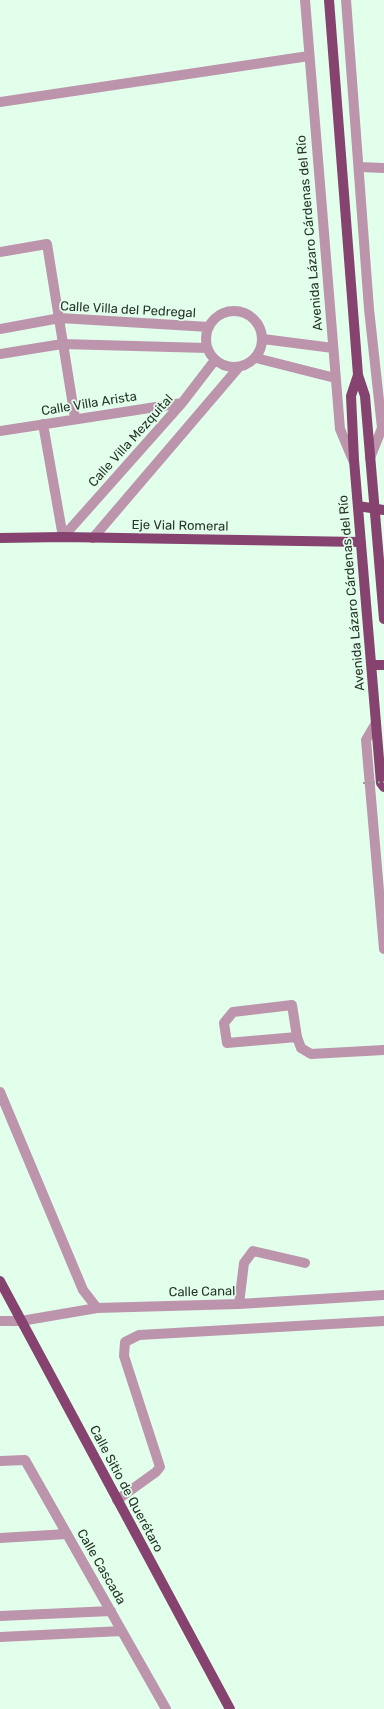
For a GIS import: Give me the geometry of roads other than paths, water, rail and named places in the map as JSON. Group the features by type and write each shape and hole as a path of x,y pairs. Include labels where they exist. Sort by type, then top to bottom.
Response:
{"main road":[{"name":"Avenida Lázaro Cárdenas del Río","path":"329,0 358,375 365,396 370,458 379,509 384,618"},
{"name":"Avenida Lázaro Cárdenas del Río","path":"358,375 351,396 354,460 381,783 384,787"},
{"path":"358,506 379,509"},
{"name":"Eje Vial Romeral","path":"0,538 63,537 360,542"},
{"path":"371,665 384,665"},
{"name":"Calle Sitio de Querétaro","path":"0,1281 230,1709"}],"street":[{"name":"Avenida Lázaro Cárdenas del Río","path":"305,0 340,429 354,460"},
{"name":"Avenida Lázaro Cárdenas del Río","path":"346,0 369,309 381,386 382,428 370,458"},
{"path":"0,102 309,56"},
{"path":"359,167 384,168"},
{"path":"0,252 47,244 75,418"},
{"path":"235,311 245,313 258,323 263,338 262,348 256,358 248,364 239,367 223,366 215,360 207,348 206,338 208,327 216,317 225,312 235,311"},
{"name":"Calle Villa del Pedregal","path":"0,328 60,318 208,327"},
{"path":"263,338 333,348"},
{"path":"0,354 62,344 207,348"},
{"path":"256,358 335,378"},
{"name":"Calle Villa Mezquital","path":"63,537 182,403 215,360"},
{"path":"93,538 239,367"},
{"name":"Calle Villa Arista","path":"0,431 75,418 182,403"},
{"path":"43,424 63,537"},
{"path":"376,723 366,740 384,949"},
{"path":"297,1037 227,1043 224,1023 233,1012 292,1005 297,1037 301,1048 311,1054 384,1050"},
{"path":"0,1092 83,1290 97,1308"},
{"path":"240,1304 244,1262 253,1251 305,1263"},
{"name":"Calle Canal","path":"0,1321 21,1321 97,1308 240,1304 384,1295"},
{"path":"117,1500 156,1472 160,1467 124,1356 126,1342 139,1335 384,1321"},
{"name":"Calle Cascada","path":"0,1461 25,1460 166,1709"},
{"path":"0,1538 67,1534"},
{"path":"0,1616 111,1611"},
{"path":"0,1637 122,1631"}]}
